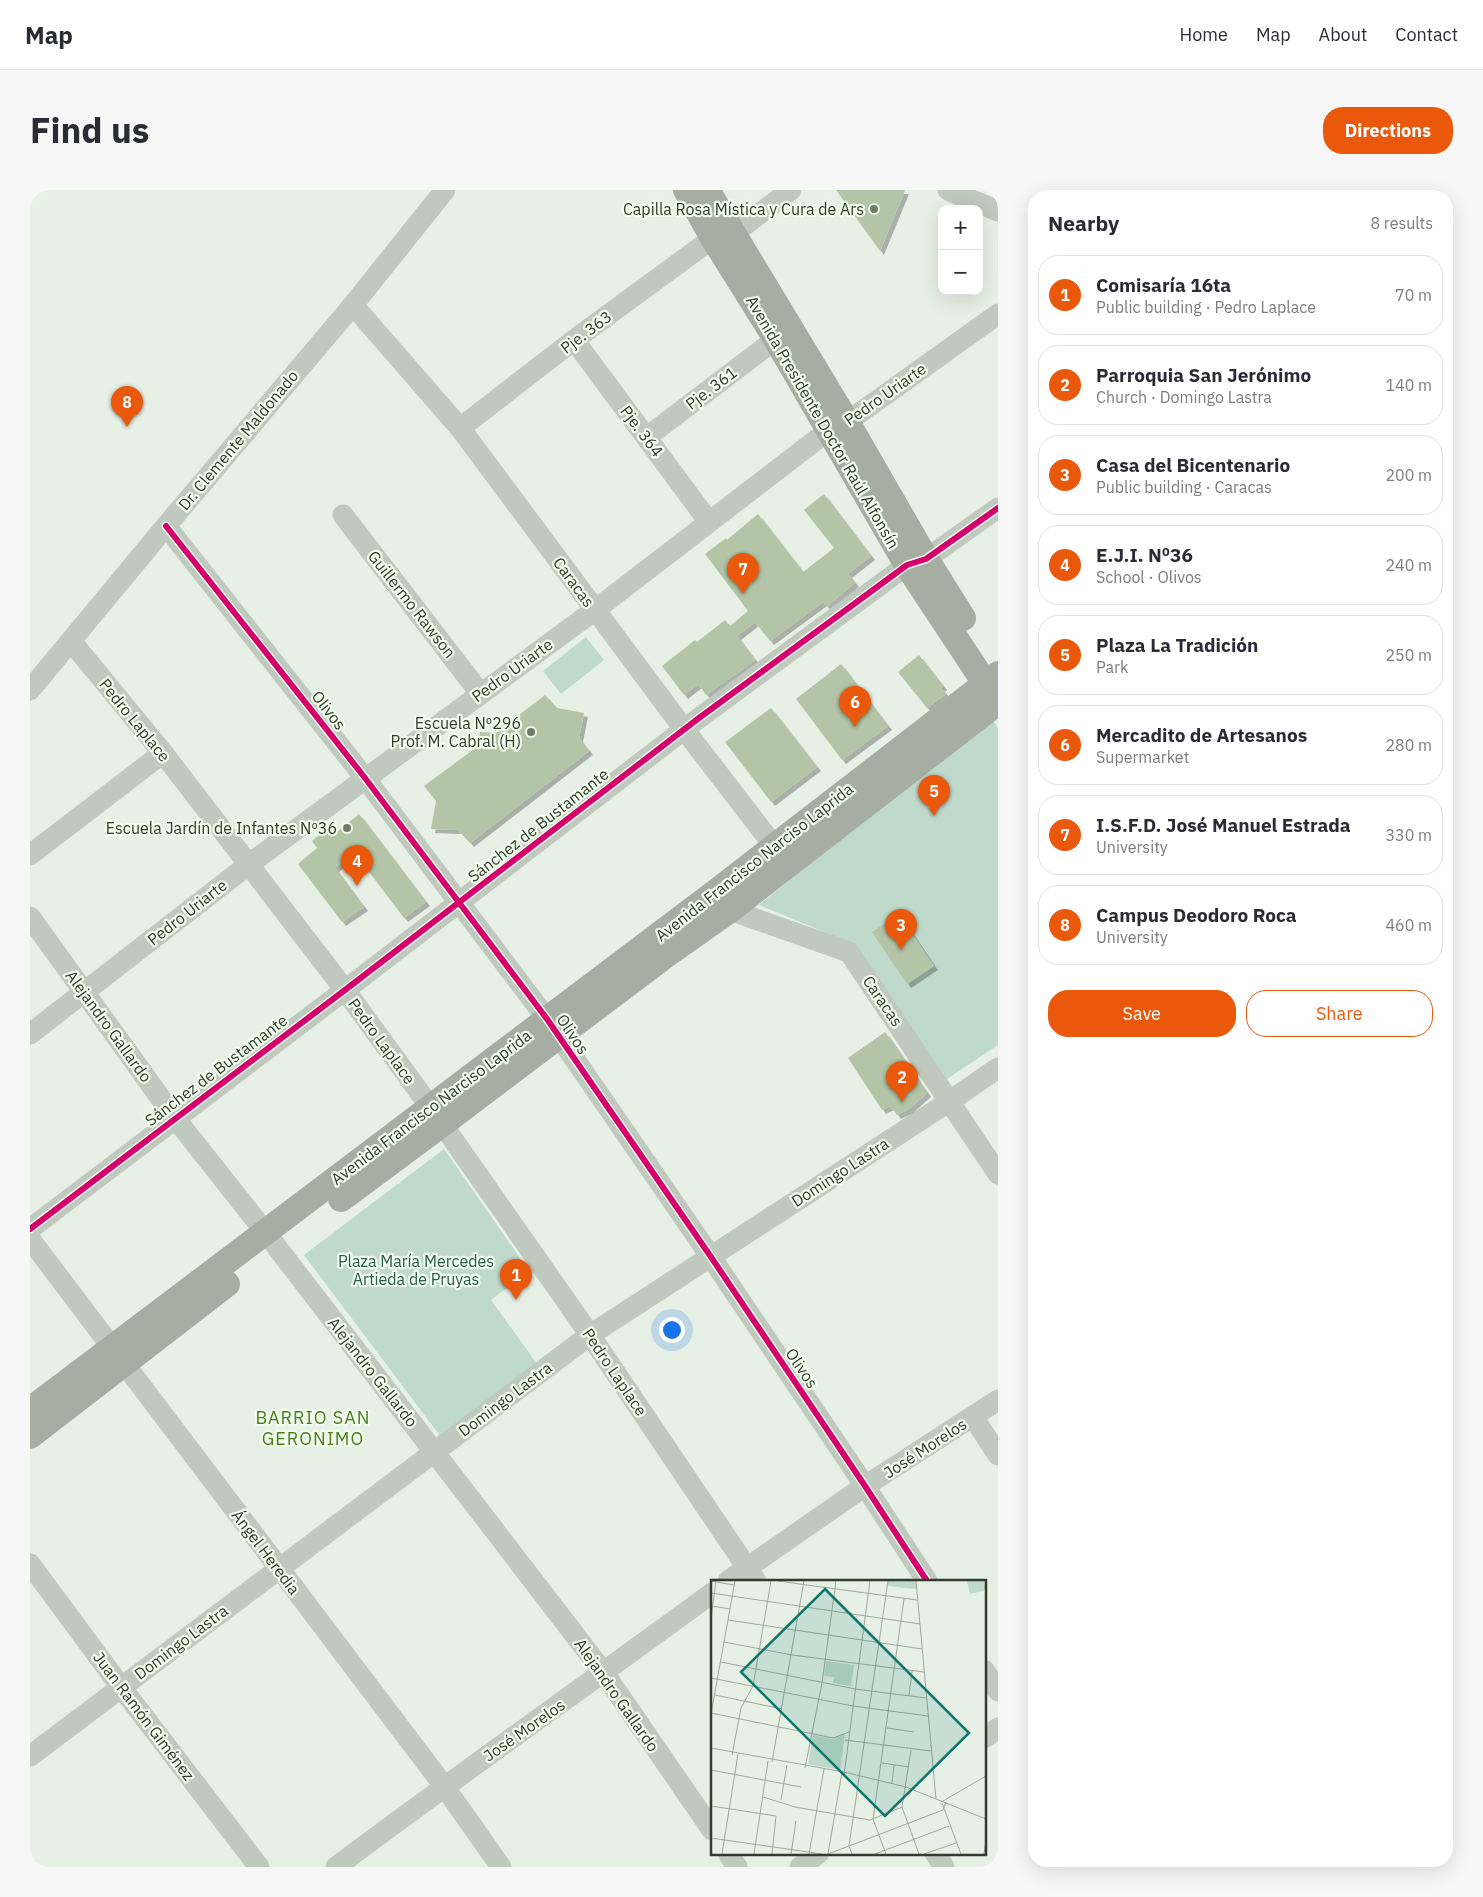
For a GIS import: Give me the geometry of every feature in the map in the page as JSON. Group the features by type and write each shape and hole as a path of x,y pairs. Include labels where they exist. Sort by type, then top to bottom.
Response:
{"main road":[{"name":"Avenida Presidente Doctor Raúl Alfonsín","path":"686,190 723,236 838,426 917,562 996,690"},
{"name":"Avenida Presidente Doctor Raúl Alfonsín","path":"707,190 723,236 776,339 838,426"},
{"name":"Avenida Francisco Narciso Laprida","path":"30,1436 118,1356 552,1028 662,958 724,901 781,855 996,690"},
{"name":"Avenida Francisco Narciso Laprida","path":"30,1410 118,1356"}],"street":[{"name":"Dr. Clemente Maldonado","path":"30,690 353,305 446,190"},
{"name":"Pje. 363","path":"460,428 574,340 791,190"},
{"path":"948,190 998,212"},
{"name":"Caracas","path":"353,305 460,428 684,729 781,855"},
{"name":"Pedro Uriarte","path":"30,1034 248,865 595,610 838,426 998,314"},
{"name":"Pje. 361","path":"647,437 776,339"},
{"name":"Pje. 364","path":"574,340 709,522"},
{"name":"Sánchez de Bustamante","path":"30,1229 684,729 917,562 998,508"},
{"name":"Guillermo Rawson","path":"343,515 480,693"},
{"name":"Olivos","path":"166,526 366,778 552,1028 711,1258 926,1580"},
{"name":"Pedro Laplace","path":"71,641 163,753 345,990 437,1116 590,1335 752,1574"},
{"path":"30,855 163,753"},
{"name":"Caracas","path":"724,901 849,952 998,1174"},
{"name":"Alejandro Gallardo","path":"30,917 174,1118 435,1451 604,1673 711,1829"},
{"name":"Domingo Lastra","path":"30,1756 590,1335 711,1258 998,1068"},
{"name":"Ángel Heredia","path":"30,1238 444,1786 501,1867"},
{"name":"José Morelos","path":"731,1580 752,1574 865,1486 998,1400"},
{"path":"973,1417 998,1455"},
{"name":"Juan Ramón Giménez","path":"30,1564 121,1687 259,1867"},
{"name":"José Morelos","path":"336,1867 444,1786 604,1673 711,1594"},
{"path":"986,1673 998,1691"},
{"path":"986,1737 998,1728"},
{"path":"729,1854 737,1867"},
{"path":"800,1867 818,1854"},
{"path":"936,1854 944,1867"}],"green space":[{"path":"586,637 604,660 561,694 543,671"},
{"path":"992,719 998,728 998,1045 947,1079 853,944 759,905"},
{"name":"Plaza María Mercedes Artieda de Pruyas","path":"444,1149 529,1271 491,1300 538,1365 441,1437 304,1255"}],"building":[{"name":"Capilla Rosa Mística y Cura de Ars","path":"836,190 905,190 880,251"},
{"path":"824,494 871,556 848,574 855,583 827,606 823,602 770,641 755,622 737,636 755,660 706,695 698,684 684,695 662,666 695,640 697,642 725,620 730,626 748,611 705,554 726,538 727,540 758,514 803,572 834,548 804,510"},
{"path":"919,655 943,686 941,688 946,694 927,708 898,672"},
{"path":"841,664 888,726 842,760 796,699"},
{"name":"Escuela Nº296 Prof. M. Cabral (H)","path":"545,695 557,708 584,713 579,738 589,751 470,843 458,830 431,829 436,801 424,786 477,747 480,732 496,733"},
{"path":"771,708 817,767 771,802 725,742"},
{"name":"Escuela Jardín de Infantes Nº36","path":"359,814 426,902 404,918 354,852 335,868 364,907 342,922 298,864 317,848 312,841 332,824 338,831"},
{"path":"899,914 934,966 907,984 872,932"},
{"path":"885,1032 927,1093 909,1109 897,1115 890,1106 882,1110 848,1058"}],"cycle path":[{"path":"30,1229 699,718 907,565 926,559 998,508"},
{"path":"166,526 365,778 547,1019 711,1257 926,1580"}],"place":[{"name":"Capilla Rosa Mística y Cura de Ars","path":"874,209"},
{"name":"Campus Deodoro Roca","path":"127,427"},
{"name":"I.S.F.D. José Manuel Estrada","path":"743,594"},
{"name":"Mercadito de Artesanos","path":"855,727"},
{"name":"Escuela Nº296 Prof. M. Cabral (H)","path":"531,732"},
{"name":"Plaza La Tradición","path":"934,816"},
{"name":"Escuela Jardín de Infantes Nº36","path":"347,828"},
{"name":"E.J.I. Nº36","path":"357,886"},
{"name":"Casa del Bicentenario","path":"901,950"},
{"name":"Parroquia San Jerónimo","path":"902,1102"},
{"name":"Comisaría 16ta","path":"516,1300"}],"district":[{"name":"BARRIO SAN GERONIMO","path":"313,1428"}]}
